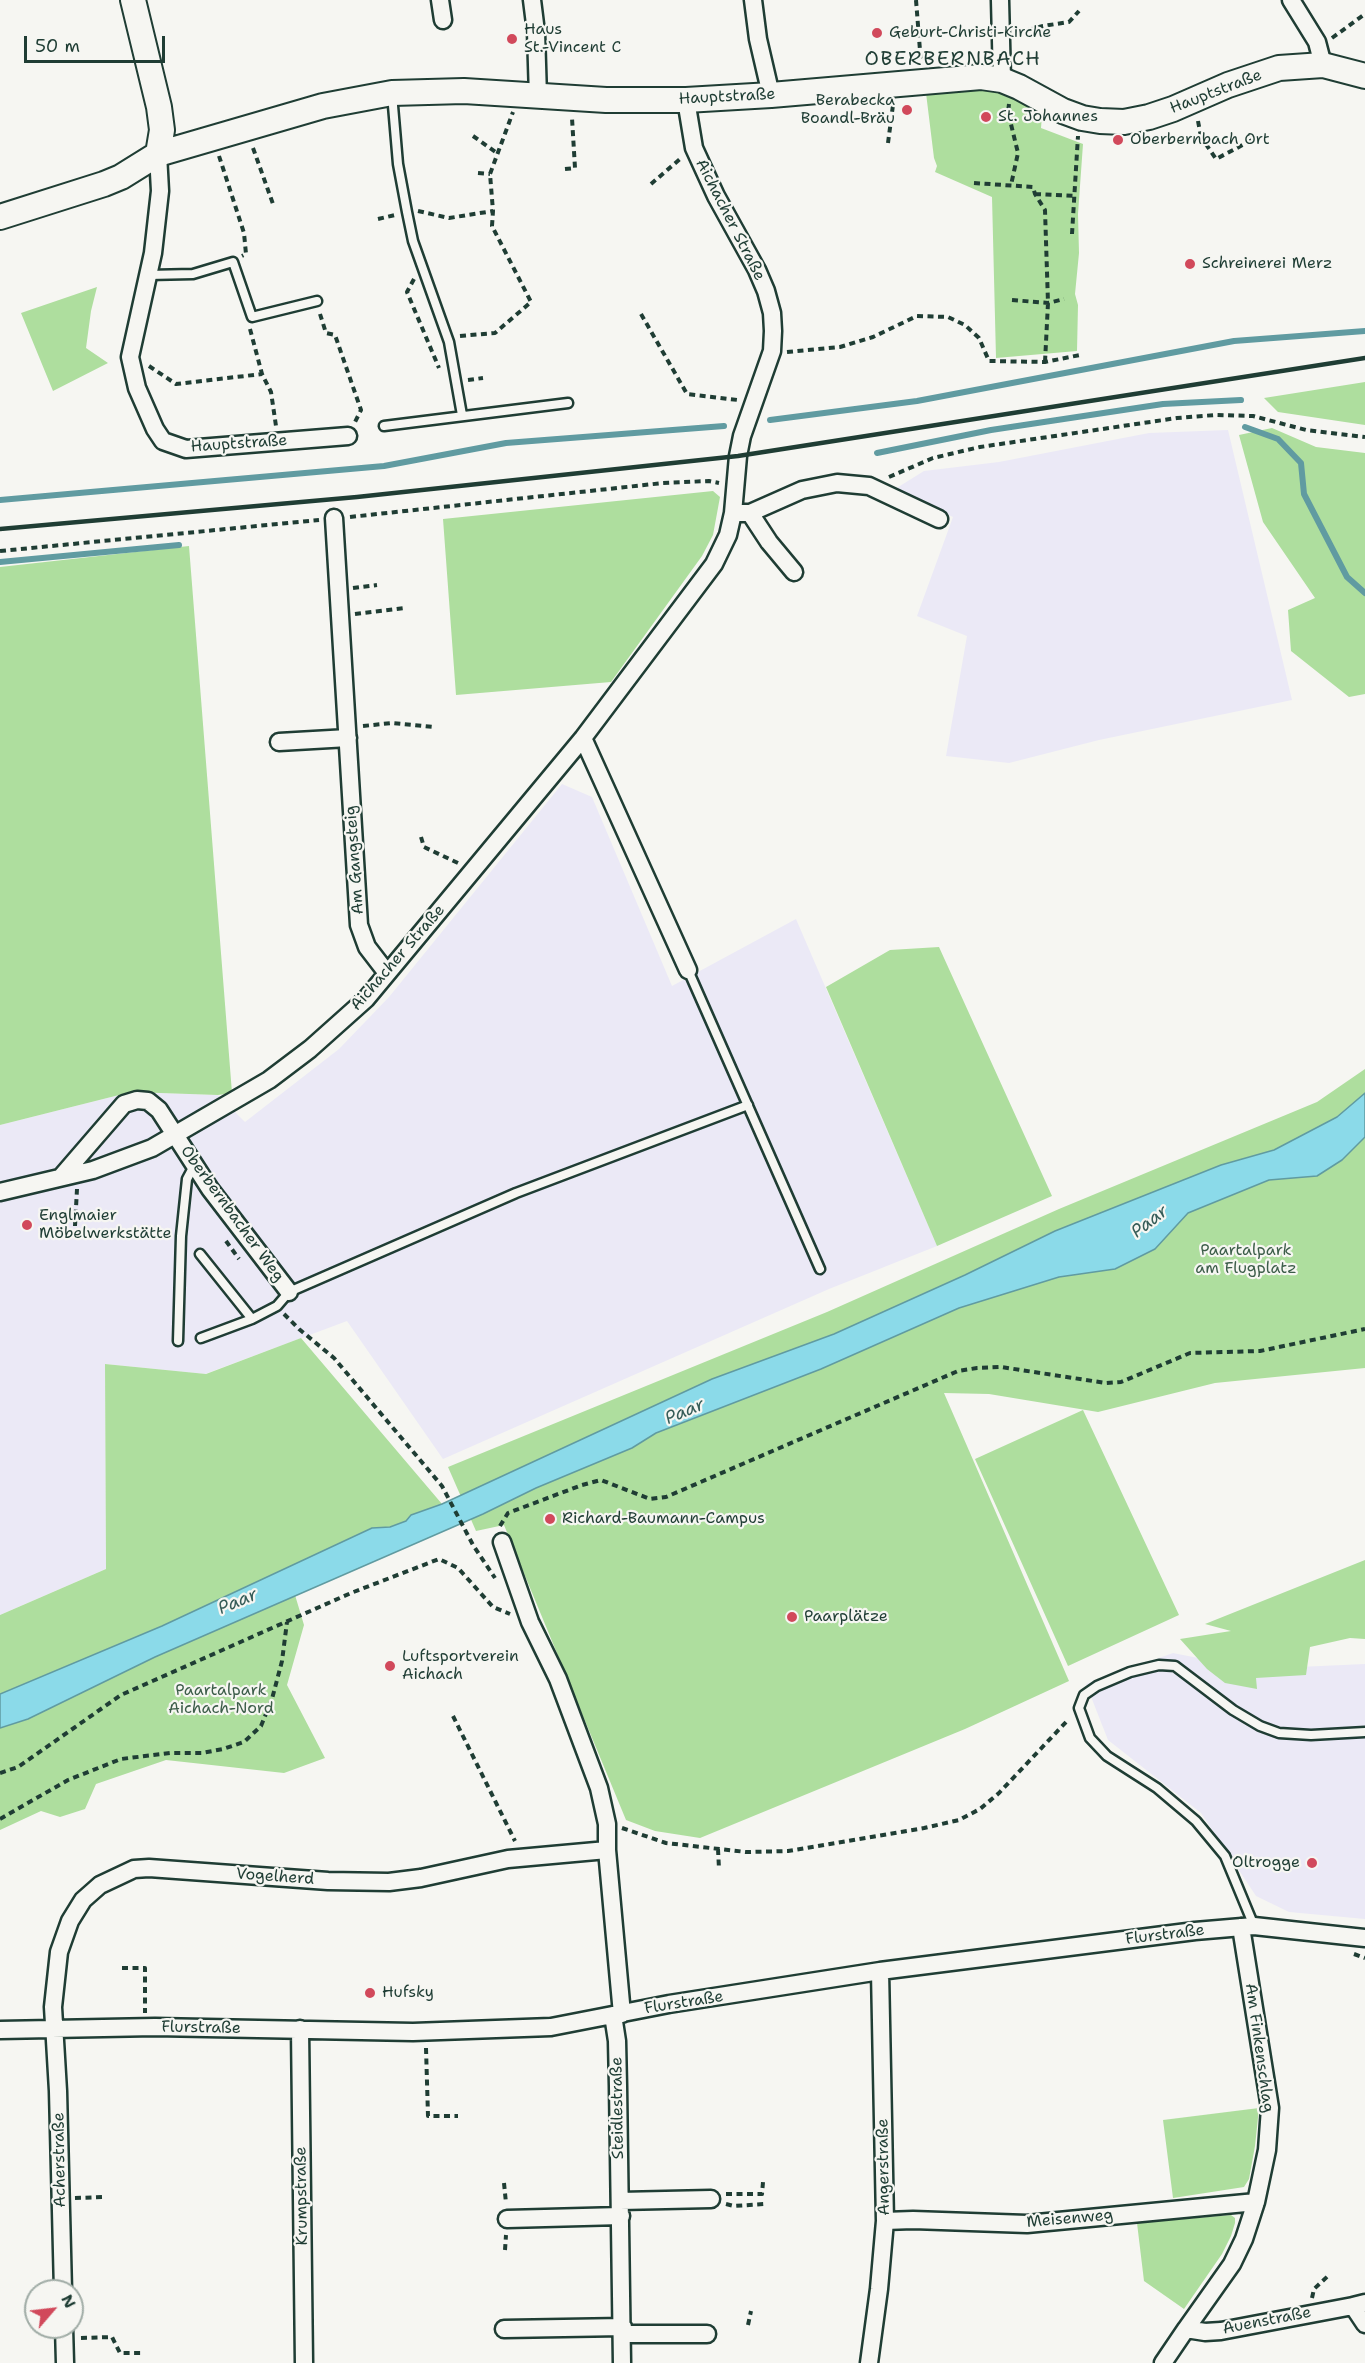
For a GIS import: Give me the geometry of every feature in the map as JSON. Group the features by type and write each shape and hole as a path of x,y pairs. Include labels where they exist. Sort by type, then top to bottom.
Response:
{"street":[{"path":"133,0 159,107 162,130 158,154"},
{"path":"440,0 443,20"},
{"path":"529,96 536,32 532,0"},
{"path":"753,0 758,39 771,95"},
{"path":"1000,0 1001,38 1010,83"},
{"path":"1291,0 1322,56"},
{"name":"Hauptstraße","path":"0,217 104,184 121,177 158,154 323,106 392,93 464,91 570,98 686,100 981,77 1010,83 1063,111 1082,118 1124,122 1149,117 1256,74 1322,56 1365,76"},
{"name":"Aichacher Straße","path":"176,1136 269,1080 306,1053 366,999 582,738 714,564 728,535 733,513 742,436 772,351 772,313 757,270 704,173 694,148 686,100"},
{"name":"Hauptstraße","path":"158,154 160,190 153,254 130,357 136,388 150,420 163,441 186,449 348,436"},
{"path":"733,513 750,513 802,490 837,483 869,486 939,519"},
{"path":"750,513 769,542 794,572"},
{"name":"Am Gangsteig","path":"334,518 359,925 367,947 387,973"},
{"path":"279,742 348,733"},
{"path":"582,738 688,970"},
{"name":"Oberbernbacher Weg","path":"70,1175 124,1104 137,1100 148,1101 159,1110 195,1166 289,1292"},
{"name":"Oberbernbacher Weg","path":"0,1192 124,1160 176,1136"},
{"path":"502,1542 530,1622 560,1684 599,1788 607,1824 617,2014"},
{"name":"Vogelherd","path":"54,2028 53,2007 58,1952 70,1921 83,1900 100,1885 134,1869 342,1882 389,1882 422,1878 523,1857 607,1850"},
{"name":"Flurstraße","path":"0,2030 144,2027 425,2031 551,2027 880,1971 1248,1926 1365,1938"},
{"name":"Am Finkenschlag","path":"1186,2329 1232,2264 1244,2239 1256,2202 1267,2150 1270,2108 1248,1926"},
{"name":"Angerstraße","path":"869,2363 885,2221 880,1971"},
{"name":"Steidlestraße","path":"617,2014 622,2363"},
{"name":"Acherstraße","path":"54,2028 58,2091 63,2279"},
{"name":"Krumpstraße","path":"300,2029 304,2363"},
{"path":"507,2219 711,2199"},
{"name":"Meisenweg","path":"885,2221 1027,2224 1256,2202"},
{"name":"Auenstraße","path":"1186,2329 1205,2332 1221,2331 1359,2304 1365,2324"},
{"path":"504,2329 707,2334"},
{"path":"1163,2363 1186,2329"},
{"path":"64,2339 65,2363"}],"lane":[{"path":"392,93 398,164 413,241 447,337 456,372 462,415"},
{"path":"148,275 193,274 233,262 252,317 317,301"},
{"path":"384,426 568,403"},
{"path":"688,970 820,1269"},
{"path":"201,1338 252,1319 277,1306 289,1292 516,1192 748,1105"},
{"path":"178,1341 181,1236 187,1179 195,1166"},
{"path":"200,1254 252,1319"},
{"path":"1248,1926 1225,1856 1196,1821 1157,1788 1107,1755 1090,1738 1079,1708 1084,1695 1096,1686 1130,1672 1159,1665 1175,1666 1233,1710 1260,1726 1279,1733 1311,1735 1365,1732"}],"path":[{"path":"916,0 923,81"},
{"path":"1001,38 1043,26 1069,22 1079,11"},
{"path":"1322,56 1365,14"},
{"path":"1010,83 1008,112 1018,153 1011,185"},
{"path":"888,143 896,84"},
{"path":"447,337 495,333 531,303 492,226 490,174 497,154 529,96"},
{"path":"566,169 575,168 570,98"},
{"path":"1072,234 1076,196 1076,146 1082,118"},
{"path":"245,128 273,204"},
{"path":"473,136 497,154"},
{"path":"1147,137 1201,137 1216,159 1254,139"},
{"path":"213,138 244,233 246,254 233,262"},
{"path":"651,184 694,148"},
{"path":"478,173 490,174"},
{"path":"974,183 1033,187 1046,210 1048,303 1045,362"},
{"path":"1035,194 1076,196"},
{"path":"378,219 421,211 449,218 493,211"},
{"path":"1012,300 1048,303 1064,299"},
{"path":"317,301 326,333 335,335 361,411 348,436"},
{"path":"641,315 687,394 754,402"},
{"path":"772,351 796,352 840,347 873,337 917,316 948,317 964,325 980,338 989,360 1045,362 1080,355"},
{"path":"252,317 249,331 262,374 271,392 278,442"},
{"path":"130,357 159,371 176,384 262,374"},
{"path":"869,486 933,458 980,447 1178,418 1215,415 1253,416 1305,430 1365,437"},
{"path":"0,551 663,483 709,481 735,485"},
{"path":"340,615 405,608"},
{"path":"348,733 392,723 434,727"},
{"path":"421,837 424,847 473,870"},
{"path":"70,1175 75,1227"},
{"path":"502,1542 500,1526 508,1513 582,1485 601,1480 650,1498 666,1497 958,1371 1001,1367 1106,1383 1121,1382 1190,1353 1260,1351 1365,1329"},
{"path":"405,1441 442,1486 473,1545"},
{"path":"0,1773 18,1767 121,1695 189,1666 254,1634 351,1593 439,1560 458,1568 493,1607 530,1622"},
{"path":"0,1819 68,1780 121,1759 170,1753 202,1753 244,1742 261,1726 272,1699 282,1661 287,1622"},
{"path":"607,1824 666,1843 746,1852 788,1851 959,1820 980,1809 999,1793 1066,1722 1081,1715"},
{"path":"453,1716 523,1857"},
{"path":"718,1849 719,1869"},
{"path":"122,1968 145,1968 144,2027"},
{"path":"425,2031 428,2116 458,2116"},
{"path":"711,2199 727,2194 762,2194 763,2182"},
{"path":"61,2198 105,2197"},
{"path":"711,2199 734,2206 764,2204"},
{"path":"1308,2313 1314,2289 1329,2275"},
{"path":"748,2325 751,2311"},
{"path":"84,2335 112,2337 120,2353 142,2353"}],"shaded area":[{"path":"1228,430 1292,700 1099,740 1009,763 946,756 967,636 917,616 953,517 895,489 924,471 999,462 1149,433"},
{"path":"562,784 592,797 672,986 796,919 937,1246 829,1289 443,1459 347,1321 205,1374 105,1364 106,1569 0,1615 0,1125 131,1092 218,1095 245,1122 339,1049 389,997"},
{"path":"1173,1653 1254,1669 1365,1664 1365,1919 1289,1912 1256,1896 1201,1813 1108,1740 1086,1684"}],"green space":[{"path":"995,90 1005,95 1015,96 1033,107 1042,115 1041,128 1083,144 1078,214 1079,253 1075,294 1078,305 1077,351 996,358 992,197 935,172 937,166 926,93"},
{"path":"97,287 86,348 108,363 53,391 21,313"},
{"path":"1365,382 1365,425 1278,412 1264,398"},
{"path":"1272,428 1316,447 1365,453 1365,694 1349,697 1291,651 1288,610 1315,598 1263,522 1239,435"},
{"path":"713,491 720,497 713,535 702,556 611,682 456,695 443,519"},
{"path":"189,546 232,1093 218,1095 131,1092 0,1125 0,567"},
{"path":"939,947 1052,1196 937,1246 826,987 890,950"},
{"name":"Paartalpark am Flugplatz","path":"1365,1069 1365,1368 1215,1383 1098,1412 989,1394 944,1393 1069,1681 965,1729 700,1838 655,1831 626,1820 504,1525 476,1531 448,1467 827,1312 1059,1209 1317,1102"},
{"path":"301,1338 442,1504 411,1515 406,1521 390,1527 372,1528 162,1626 0,1694 0,1615 106,1569 105,1364 206,1374"},
{"path":"1083,1410 1179,1615 1068,1666 975,1459"},
{"path":"1365,1560 1365,1639 1350,1638 1310,1647 1306,1675 1256,1678 1257,1689 1225,1683 1207,1669 1180,1639 1231,1631 1205,1624"},
{"name":"Paartalpark Aichach-Nord","path":"295,1595 304,1625 287,1685 325,1758 284,1773 166,1760 96,1784 85,1809 60,1817 41,1811 0,1830 0,1728 28,1719 155,1657"},
{"path":"1259,2108 1249,2179 1244,2187 1173,2198 1163,2120"},
{"path":"1231,2215 1235,2218 1235,2223 1222,2254 1184,2309 1144,2281 1137,2223"}],"water":[{"name":"Paar","path":"1365,1093 1365,1137 1342,1160 1317,1176 1269,1180 1188,1213 1155,1249 1115,1269 1059,1277 959,1308 821,1369 656,1433 632,1448 536,1488 483,1514 155,1657 28,1719 0,1728 0,1694 162,1626 372,1528 390,1527 406,1521 411,1515 442,1504 712,1379 834,1334 965,1275 1055,1231 1221,1165 1274,1150 1337,1117"}],"waterway":[{"path":"770,420 917,401 1234,341 1365,331"},
{"path":"877,453 991,430 1163,404 1241,400"},
{"path":"0,500 384,466 506,443 724,426"},
{"path":"1245,427 1278,439 1301,463 1304,494 1347,577 1365,593"},
{"path":"0,562 179,545"}],"railway":[{"path":"0,529 357,497 738,456 1365,358"}],"place":[{"name":"Geburt-Christi-Kirche","path":"877,33"},
{"name":"Haus St.-Vincent C","path":"512,39"},
{"name":"Berabecka Boandl-Bräu","path":"907,110"},
{"name":"St. Johannes","path":"986,117"},
{"name":"Oberbernbach Ort","path":"1118,140"},
{"name":"Schreinerei Merz","path":"1190,264"},
{"name":"Englmaier Möbelwerkstätte","path":"27,1225"},
{"name":"Richard-Baumann-Campus","path":"550,1519"},
{"name":"Paarplätze","path":"792,1617"},
{"name":"Luftsportverein Aichach","path":"390,1666"},
{"name":"Oltrogge","path":"1312,1863"},
{"name":"Hufsky","path":"370,1993"}],"district":[{"name":"OBERBERNBACH","path":"953,60"}]}
